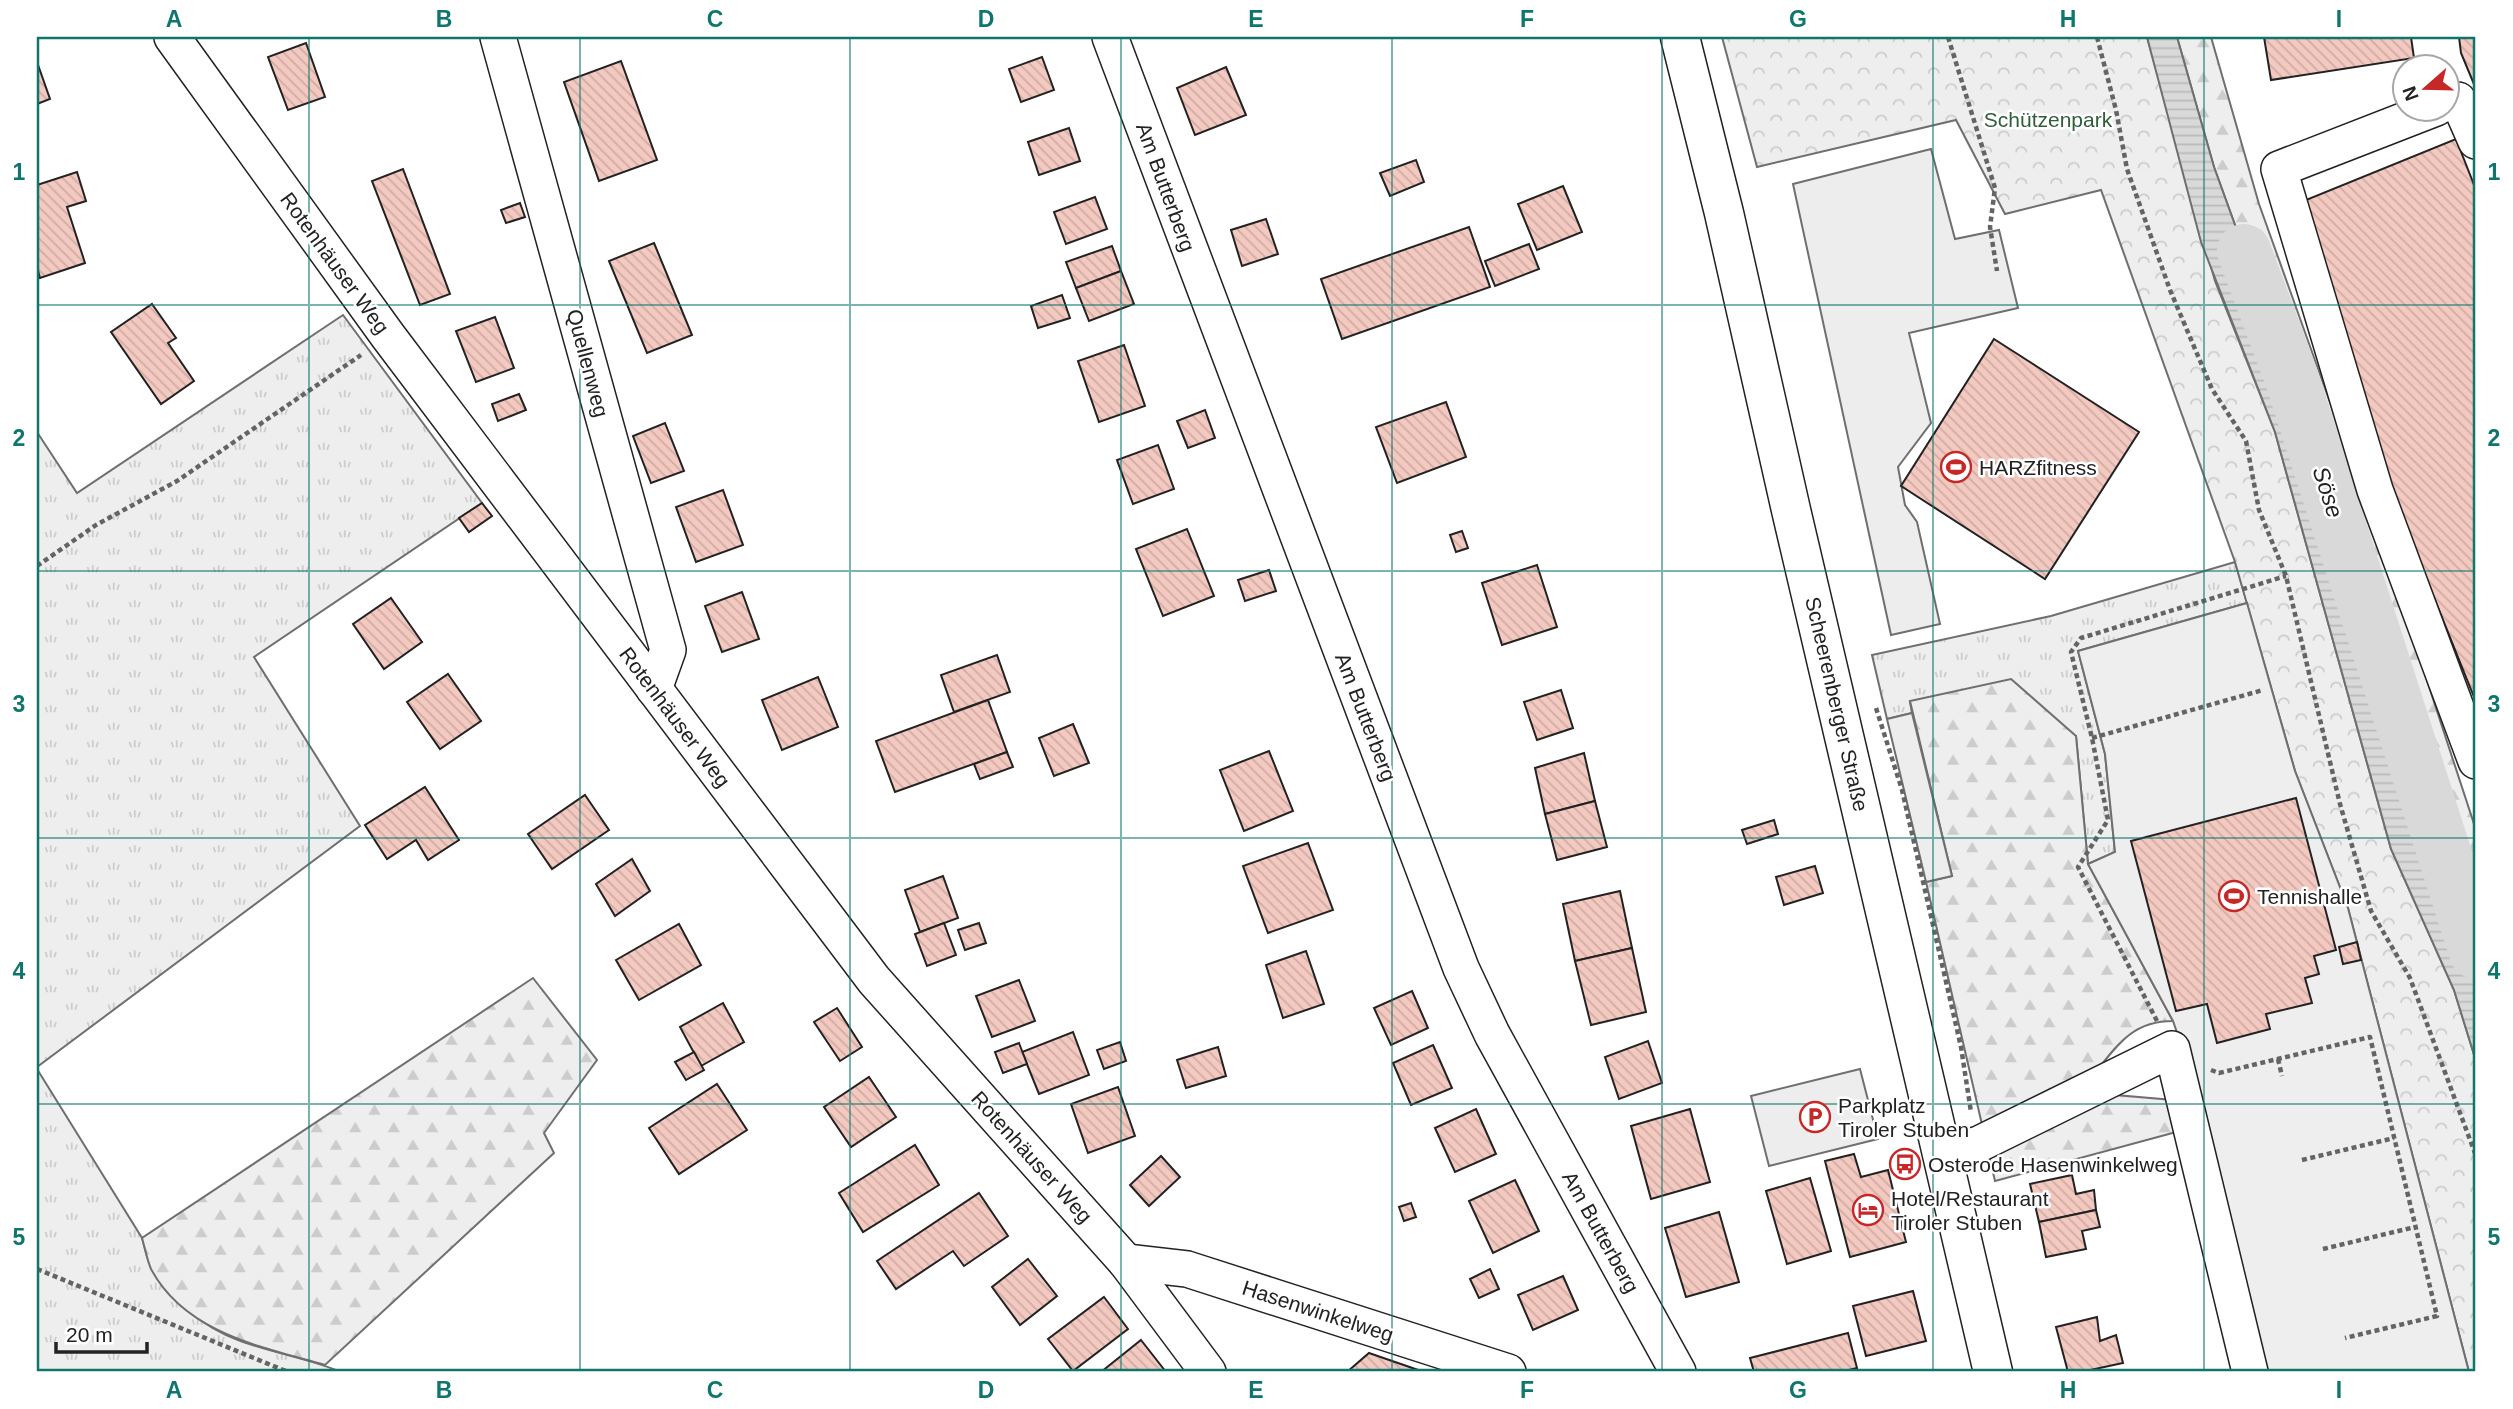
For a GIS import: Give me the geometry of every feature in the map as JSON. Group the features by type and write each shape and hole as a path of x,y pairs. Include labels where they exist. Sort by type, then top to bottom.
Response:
{"main road":[{"name":"Scheerenberger Straße","path":"1680,37 1724,214 1993,1372"}],"street":[{"name":"Rotenhäuser Weg","path":"172,37 388,337 874,981 1126,1262 1208,1372"},
{"name":"Quellenweg","path":"498,37 668,650 654,689"},
{"name":"Am Butterberg","path":"1110,37 1461,968 1492,1034 1678,1372"},
{"path":"2460,105 2476,141"},
{"path":"2400,122 2279,169 2375,490 2476,761"},
{"path":"1943,1155 1979,1144 2172,1049 2250,1372"},
{"name":"Hasenwinkelweg","path":"1126,1262 1187,1269 1508,1372"}],"path":[{"path":"1948,37 1995,188 1990,228 1997,271"},
{"path":"2097,37 2116,110 2127,169 2170,290 2213,389 2246,441 2259,510 2286,576 2340,804 2371,911 2410,978 2476,1156"},
{"path":"37,566 96,525 177,481 388,337"},
{"path":"2286,576 2081,638 2071,652 2108,820 2078,867 2172,1049 2187,1045 2199,1064 2219,1073 2370,1037 2437,1316 2345,1338"},
{"path":"2092,738 2263,690"},
{"path":"1875,706 1902,790 1961,1047 1972,1116"},
{"path":"2278,1059 2282,1076"},
{"path":"2302,1160 2394,1138"},
{"path":"2323,1249 2415,1227"},
{"path":"37,1269 288,1372"}],"green space":[{"name":"Schützenpark","path":"1722,37 2147,37 2215,281 2275,432 2391,849 2454,990 2476,1061 2476,1372 2469,1372 2348,908 2295,771 2235,562 2101,190 2005,214 1956,120 1757,167"},
{"path":"2177,37 2211,37 2259,204 2398,592 2476,830 2476,953 2397,712 2381,649 2285,363 2214,167"},
{"path":"343,315 482,503 254,657 360,826 37,1067 37,432 77,493"},
{"path":"2235,562 2247,603 2078,651 2105,754 2115,852 2088,864 2076,736 1910,702 1912,713 1887,719 1872,655 2051,616"},
{"path":"2247,603 2295,771 2348,908 2469,1372 2260,1372 2184,1053 2173,1021 2088,864 2115,852 2105,754 2078,651"},
{"path":"2011,679 2076,736 2088,864 2173,1021 2147,1025 2128,1036 2095,1073 2104,1094 2173,1100 2180,1131 1995,1181 1926,882 1952,876 1910,701"},
{"path":"533,978 597,1060 544,1133 554,1153 325,1365 251,1344 227,1334 204,1323 166,1291 151,1269 142,1238"},
{"path":"37,1069 142,1238 152,1269 178,1302 226,1335 341,1372 37,1372"}],"shaded area":[{"path":"1931,149 1955,239 1999,230 2018,308 1909,333 1931,423 1898,467 1905,505 1917,522 1940,624 1891,635 1793,184"},
{"path":"1912,713 1952,876 1926,882 1887,719"},
{"name":"Parkplatz Tiroler Stuben","path":"1860,1069 1878,1139 1769,1166 1751,1096"}],"water":[{"path":"2147,37 2177,37 2214,167 2285,363 2381,649 2397,712 2476,953 2476,1061 2454,990 2391,849 2275,432 2201,242"}],"building":[{"path":"2264,37 2411,37 2413,52 2390,52 2390,62 2271,80"},
{"path":"2459,37 2476,37 2476,89 2461,53"},
{"path":"306,43 325,97 288,110 268,57"},
{"path":"1042,57 1054,90 1021,102 1009,69"},
{"path":"621,61 657,160 599,181 564,82"},
{"path":"37,62 50,99 37,104"},
{"path":"1226,67 1246,115 1195,135 1177,88"},
{"path":"1069,128 1080,161 1039,175 1028,142"},
{"path":"2456,139 2476,190 2476,702 2384,473 2301,202"},
{"path":"1416,160 1424,182 1390,196 1380,173"},
{"path":"403,169 450,294 420,305 372,181"},
{"path":"77,172 86,201 67,207 85,263 40,278 37,267 37,185"},
{"path":"1563,186 1582,232 1537,250 1518,204"},
{"path":"1095,197 1107,229 1066,244 1054,212"},
{"path":"520,203 525,217 506,223 501,210"},
{"path":"1266,219 1278,254 1242,266 1231,230"},
{"path":"1469,227 1490,287 1342,339 1321,279"},
{"path":"654,243 692,335 647,353 609,261"},
{"path":"1529,244 1539,269 1495,286 1485,261"},
{"path":"1112,246 1121,271 1076,288 1066,262"},
{"path":"1121,271 1134,304 1089,321 1076,288"},
{"path":"1062,295 1070,318 1038,328 1031,306"},
{"path":"152,304 176,338 168,343 194,381 161,404 111,332"},
{"path":"495,317 514,368 476,382 456,331"},
{"path":"1994,339 2139,432 2045,579 1901,486"},
{"path":"1124,345 1145,406 1099,422 1078,361"},
{"path":"519,394 526,410 498,421 492,404"},
{"path":"1446,402 1466,457 1397,483 1376,427"},
{"path":"1205,410 1215,438 1188,448 1177,421"},
{"path":"665,423 684,471 651,483 633,436"},
{"path":"1158,445 1174,489 1133,504 1117,460"},
{"path":"723,490 743,545 696,562 676,507"},
{"path":"482,503 492,516 469,532 459,518"},
{"path":"1187,529 1214,596 1163,616 1136,549"},
{"path":"1462,531 1468,548 1456,552 1450,535"},
{"path":"1537,565 1557,627 1502,645 1482,583"},
{"path":"1269,570 1276,591 1245,601 1238,580"},
{"path":"742,592 759,639 722,652 705,606"},
{"path":"391,598 422,642 384,669 353,624"},
{"path":"997,655 1010,692 954,712 941,675"},
{"path":"448,674 481,721 440,749 407,702"},
{"path":"818,677 838,727 782,750 762,700"},
{"path":"1561,690 1573,728 1537,740 1524,702"},
{"path":"988,700 1007,752 895,792 876,741"},
{"path":"1073,724 1089,763 1054,776 1039,738"},
{"path":"1269,751 1293,811 1244,831 1220,770"},
{"path":"1007,752 1013,767 980,779 974,764"},
{"path":"1584,753 1595,801 1545,814 1535,768"},
{"path":"425,787 459,840 428,860 416,840 387,859 365,825"},
{"path":"585,795 609,830 552,869 528,834"},
{"name":"Tennishalle","path":"2296,798 2336,950 2314,956 2319,974 2305,978 2312,1003 2266,1014 2270,1029 2217,1043 2207,1004 2176,1011 2131,841"},
{"path":"1595,801 1607,847 1557,860 1545,814"},
{"path":"1774,820 1778,834 1747,844 1742,830"},
{"path":"1308,843 1333,910 1268,933 1243,866"},
{"path":"632,859 650,891 615,916 596,884"},
{"path":"1815,866 1823,893 1784,905 1776,877"},
{"path":"943,876 958,918 920,932 905,890"},
{"path":"1620,891 1632,948 1575,961 1563,904"},
{"path":"944,923 956,955 927,966 915,934"},
{"path":"979,923 986,943 965,950 958,930"},
{"path":"679,924 701,965 639,1000 616,960"},
{"path":"2357,942 2361,960 2343,964 2339,947"},
{"path":"1632,948 1646,1012 1591,1025 1575,961"},
{"path":"1306,951 1324,1004 1283,1018 1266,965"},
{"path":"1019,980 1035,1021 992,1037 976,996"},
{"path":"1412,991 1428,1028 1391,1045 1374,1008"},
{"path":"723,1003 744,1042 701,1066 680,1027"},
{"path":"837,1008 862,1047 840,1061 814,1022"},
{"path":"1073,1032 1089,1075 1039,1094 1022,1052"},
{"path":"1648,1041 1662,1083 1619,1099 1605,1057"},
{"path":"1120,1042 1126,1061 1104,1069 1097,1050"},
{"path":"1019,1043 1027,1064 1003,1073 995,1052"},
{"path":"1433,1045 1452,1088 1411,1105 1393,1063"},
{"path":"1218,1047 1226,1076 1186,1088 1177,1060"},
{"path":"694,1052 704,1070 686,1080 675,1062"},
{"path":"869,1077 896,1117 851,1147 824,1107"},
{"path":"717,1084 747,1130 679,1174 649,1128"},
{"path":"1118,1087 1135,1136 1088,1153 1071,1104"},
{"path":"1476,1109 1496,1154 1455,1172 1435,1128"},
{"path":"1690,1109 1710,1182 1651,1199 1631,1126"},
{"path":"915,1145 939,1185 863,1232 839,1193"},
{"name":"Hotel/Restaurant Tiroler Stuben","path":"1854,1154 1861,1177 1888,1170 1906,1242 1850,1257 1825,1161"},
{"path":"1161,1156 1180,1177 1149,1206 1130,1185"},
{"path":"2072,1175 2076,1194 2094,1190 2096,1210 2039,1222 2030,1184"},
{"path":"1810,1178 1831,1251 1787,1264 1766,1191"},
{"path":"1515,1180 1539,1231 1493,1253 1469,1201"},
{"path":"979,1193 1008,1236 964,1266 953,1251 896,1289 877,1261"},
{"path":"1411,1203 1416,1217 1404,1221 1399,1207"},
{"path":"2096,1210 2100,1227 2082,1231 2086,1249 2046,1257 2039,1222"},
{"path":"1719,1212 1739,1282 1686,1297 1665,1228"},
{"path":"1028,1259 1057,1296 1020,1325 992,1287"},
{"path":"1490,1269 1499,1289 1479,1298 1470,1279"},
{"path":"1563,1276 1578,1310 1533,1330 1518,1295"},
{"path":"1913,1291 1926,1341 1866,1356 1853,1306"},
{"path":"1104,1297 1128,1329 1073,1371 1048,1339"},
{"path":"2097,1317 2100,1341 2116,1335 2123,1363 2068,1372 2056,1327"},
{"path":"1848,1333 1857,1368 1841,1372 1754,1372 1750,1358"},
{"path":"1141,1340 1166,1372 1101,1372"},
{"path":"1369,1353 1424,1372 1347,1372"}],"waterway":[{"name":"Söse","path":"2244,251 2292,379 2476,952"}],"place":[{"name":"HARZfitness","path":"1956,467"},
{"name":"Tennishalle","path":"2234,896"},
{"name":"Parkplatz Tiroler Stuben","path":"1815,1117"},
{"name":"Osterode Hasenwinkelweg","path":"1905,1164"},
{"name":"Hotel/Restaurant Tiroler Stuben","path":"1868,1210"}]}
